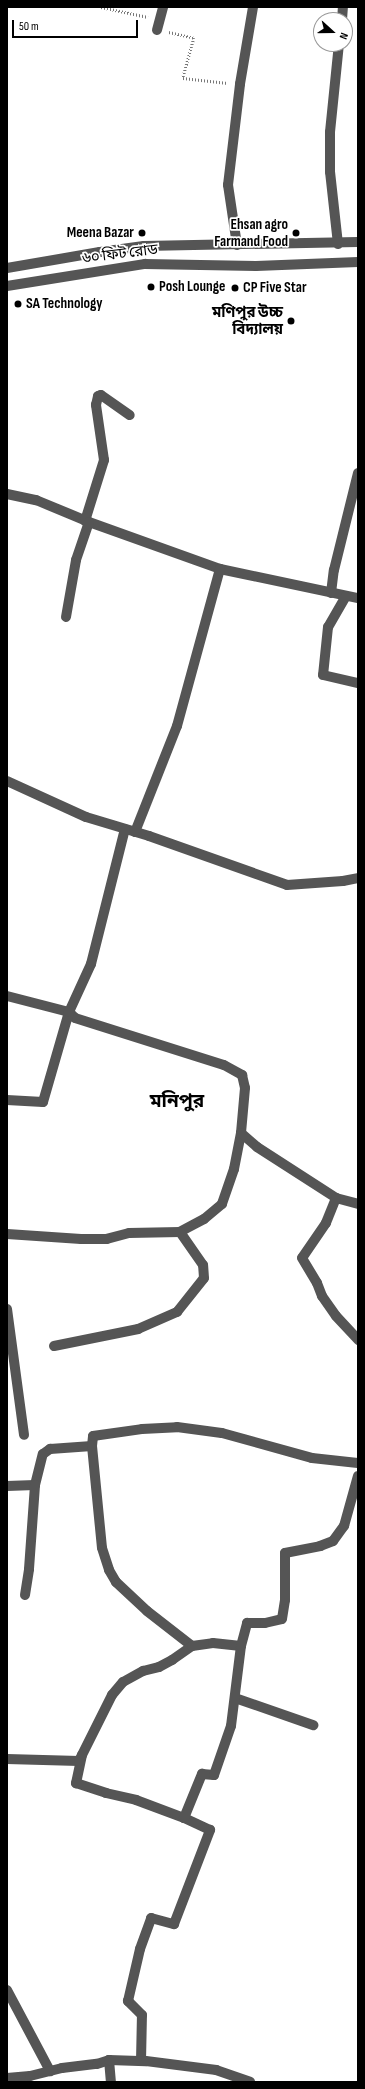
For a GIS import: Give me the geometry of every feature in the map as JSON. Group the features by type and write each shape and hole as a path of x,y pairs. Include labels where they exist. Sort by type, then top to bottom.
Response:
{"street":[{"path":"159,25 163,7"},
{"path":"237,245 228,185 240,84 253,7"},
{"path":"338,52 330,132 330,172 338,244"},
{"name":"৬০ ফিট রোড","path":"10,267 144,246 338,244 358,242"},
{"name":"৬০ ফিট রোড","path":"11,286 145,264 256,266 358,262"},
{"path":"10,267 11,286"},
{"path":"66,617 76,560 104,460 96,405 98,396 101,395 130,415"},
{"path":"331,593 334,570 358,473"},
{"path":"7,494 36,500 87,521 220,569 358,598"},
{"path":"7,1100 43,1102 69,1012 91,964 130,830 177,726 220,569"},
{"path":"346,596 328,627 323,675 358,683"},
{"path":"7,781 86,817 130,830 287,885 343,881 358,878"},
{"path":"7,996 69,1012 75,1018 224,1065 242,1075 245,1088 241,1134 234,1169 222,1204 204,1219 180,1232 129,1233 107,1239 81,1239 7,1234"},
{"path":"241,1134 257,1147 336,1198 358,1204"},
{"path":"336,1198 326,1223 302,1258 317,1283 322,1296 336,1316 358,1340"},
{"path":"54,1346 138,1330 177,1312 204,1278 203,1265 180,1232"},
{"path":"7,1309 8,1331 24,1435"},
{"path":"192,1646 147,1611 116,1582 109,1570 102,1548 92,1446 93,1436 122,1430 177,1427 222,1433 312,1458 358,1463"},
{"path":"25,1595 29,1569 35,1485 43,1454 50,1449 92,1446"},
{"path":"184,1818 202,1774 214,1775 231,1726 241,1646 247,1623 265,1623 282,1619 285,1600 285,1553 320,1546 333,1541 344,1526 358,1476"},
{"path":"7,1486 35,1485"},
{"path":"7,1758 72,1762 79,1761 112,1695 123,1682 143,1671 159,1667 192,1646 213,1644 241,1646"},
{"path":"235,1698 313,1724"},
{"path":"83,1754 76,1783 106,1793 136,1800 184,1818 210,1830 174,1924 151,1918 140,1949 128,2000 142,2015 141,2061"},
{"path":"7,1990 50,2071"},
{"path":"109,2060 111,2082"},
{"path":"7,2078 30,2076 109,2060 141,2061 216,2070 250,2082"}],"path":[{"path":"101,7 159,25 194,38 183,78 240,84"}],"place":[{"name":"Meena Bazar","path":"142,233"},
{"name":"Ehsan agro Farmand Food","path":"296,233"},
{"name":"Posh Lounge","path":"151,287"},
{"name":"CP Five Star","path":"235,288"},
{"name":"SA Technology","path":"18,304"},
{"name":"মণিপুর উচ্চ বিদ্যালয়","path":"291,321"}],"district":[{"name":"মনিপুর","path":"177,1102"}]}
